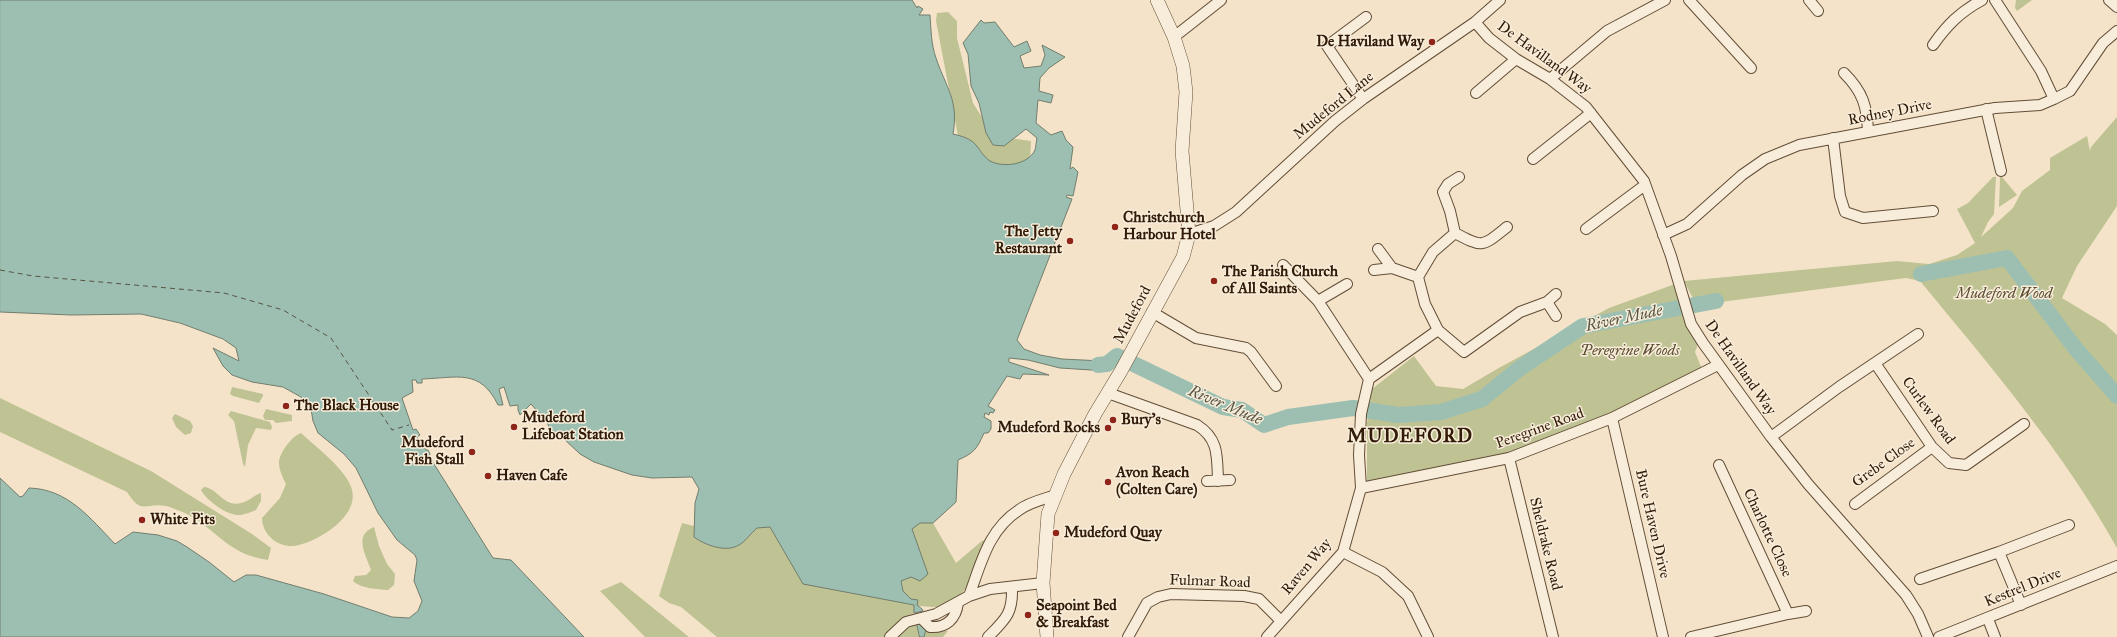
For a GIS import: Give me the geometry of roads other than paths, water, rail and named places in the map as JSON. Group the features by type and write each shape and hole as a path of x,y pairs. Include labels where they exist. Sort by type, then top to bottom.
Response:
{"street":[{"name":"Mudeford","path":"1047,637 1043,583 1048,514 1067,467 1183,257 1190,234 1182,151 1186,92 1183,66 1174,37 1157,0"},
{"path":"1174,37 1221,0"},
{"name":"Mudeford Lane","path":"1190,234 1214,226 1236,212 1335,121 1363,99 1474,22 1500,0"},
{"path":"1550,79 1607,31 1665,0"},
{"path":"1689,0 1751,68"},
{"path":"1809,0 1818,10"},
{"path":"1933,45 1950,22 1960,13 1982,0"},
{"path":"1995,0 2041,71 2054,99"},
{"path":"2110,0 2117,7"},
{"path":"1363,99 1327,46 1366,17"},
{"name":"De Havilland Way","path":"1474,22 1489,38 1516,59 1550,79 1586,107 1645,185 1692,324 1718,365 1771,437 1808,484 1906,596 1918,614 1928,637"},
{"name":"Rodney Drive","path":"1663,235 1687,224 1742,176 1765,159 1800,145 1986,109 2040,105 2054,99 2070,90 2104,43 2117,31"},
{"path":"1476,93 1516,59"},
{"path":"1844,72 1855,84 1867,108 1868,132"},
{"path":"1986,109 2001,171"},
{"path":"1533,159 1591,113"},
{"path":"1834,138 1840,196 1845,212 1863,218 1933,211"},
{"path":"1459,177 1448,184 1443,192 1450,211 1455,233 1477,245 1488,242 1507,227"},
{"path":"1586,229 1645,185"},
{"path":"1455,233 1433,252 1418,277 1425,304 1438,330 1464,352 1520,312 1547,302 1556,294"},
{"path":"1378,249 1392,268"},
{"path":"1283,266 1318,302 1369,379 1438,330"},
{"path":"1374,270 1392,268 1418,277"},
{"path":"1318,302 1348,284"},
{"path":"1547,302 1556,316"},
{"path":"1152,312 1196,338 1246,348 1251,352 1276,386"},
{"path":"1771,437 1875,362 1918,334"},
{"name":"Curlew Road","path":"1875,362 1932,446 1949,463 1966,464 2024,424"},
{"name":"Peregrine Road","path":"1361,488 1509,458 1612,418 1718,365"},
{"name":"Raven Way","path":"1267,637 1343,552 1361,488 1359,455 1362,409 1369,379"},
{"path":"1108,392 1197,425 1209,433 1216,452 1218,481"},
{"name":"Bure Haven Drive","path":"1612,418 1663,637"},
{"name":"Grebe Close","path":"1855,504 1932,446"},
{"name":"Sheldrake Road","path":"1509,458 1553,637"},
{"name":"Charlotte Close","path":"1719,464 1788,614"},
{"path":"1207,481 1230,480"},
{"path":"969,596 990,539 1005,520 1020,509 1056,494"},
{"path":"1920,579 1999,552 2069,525"},
{"path":"1343,552 1382,572 1408,596 1428,637"},
{"path":"1999,552 2022,605"},
{"name":"Kestrel Drive","path":"1939,637 1988,619 2117,566"},
{"path":"890,637 906,622 922,619 936,614 969,596 990,588 1043,583"},
{"path":"988,637 1004,621 1010,612 1012,587"},
{"name":"Fulmar Road","path":"1128,637 1147,603 1158,597 1171,594 1251,597 1259,599 1268,606 1281,621"},
{"path":"1691,637 1806,611"},
{"path":"1988,619 1995,637"}],"waterway":[{"name":"River Mude","path":"1921,274 2007,258 2076,349 2117,396"},
{"name":"River Mude","path":"1098,365 1107,364 1117,356 1223,407 1242,410 1264,425 1288,417 1353,408 1398,415 1441,412 1482,399 1520,368 1583,326 1716,301"}],"place":[{"name":"De Haviland Way","path":"1432,42"},
{"name":"Christchurch Harbour Hotel","path":"1115,227"},
{"name":"The Jetty Restaurant","path":"1070,241"},
{"name":"The Parish Church of All Saints","path":"1214,281"},
{"name":"The Black House","path":"286,406"},
{"name":"Bury's","path":"1113,420"},
{"name":"Mudeford Lifeboat Station","path":"514,427"},
{"name":"Mudeford Rocks","path":"1108,428"},
{"name":"Mudeford Fish Stall","path":"472,452"},
{"name":"Haven Cafe","path":"488,476"},
{"name":"Avon Reach (Colten Care)","path":"1108,482"},
{"name":"White Pits","path":"142,520"},
{"name":"Mudeford Quay","path":"1056,533"},
{"name":"Seapoint Bed & Breakfast","path":"1028,615"}],"district":[{"name":"MUDEFORD","path":"1410,437"}],"park label":[{"name":"Mudeford Wood","path":"2004,294"},
{"name":"Peregrine Woods","path":"1630,351"}]}
